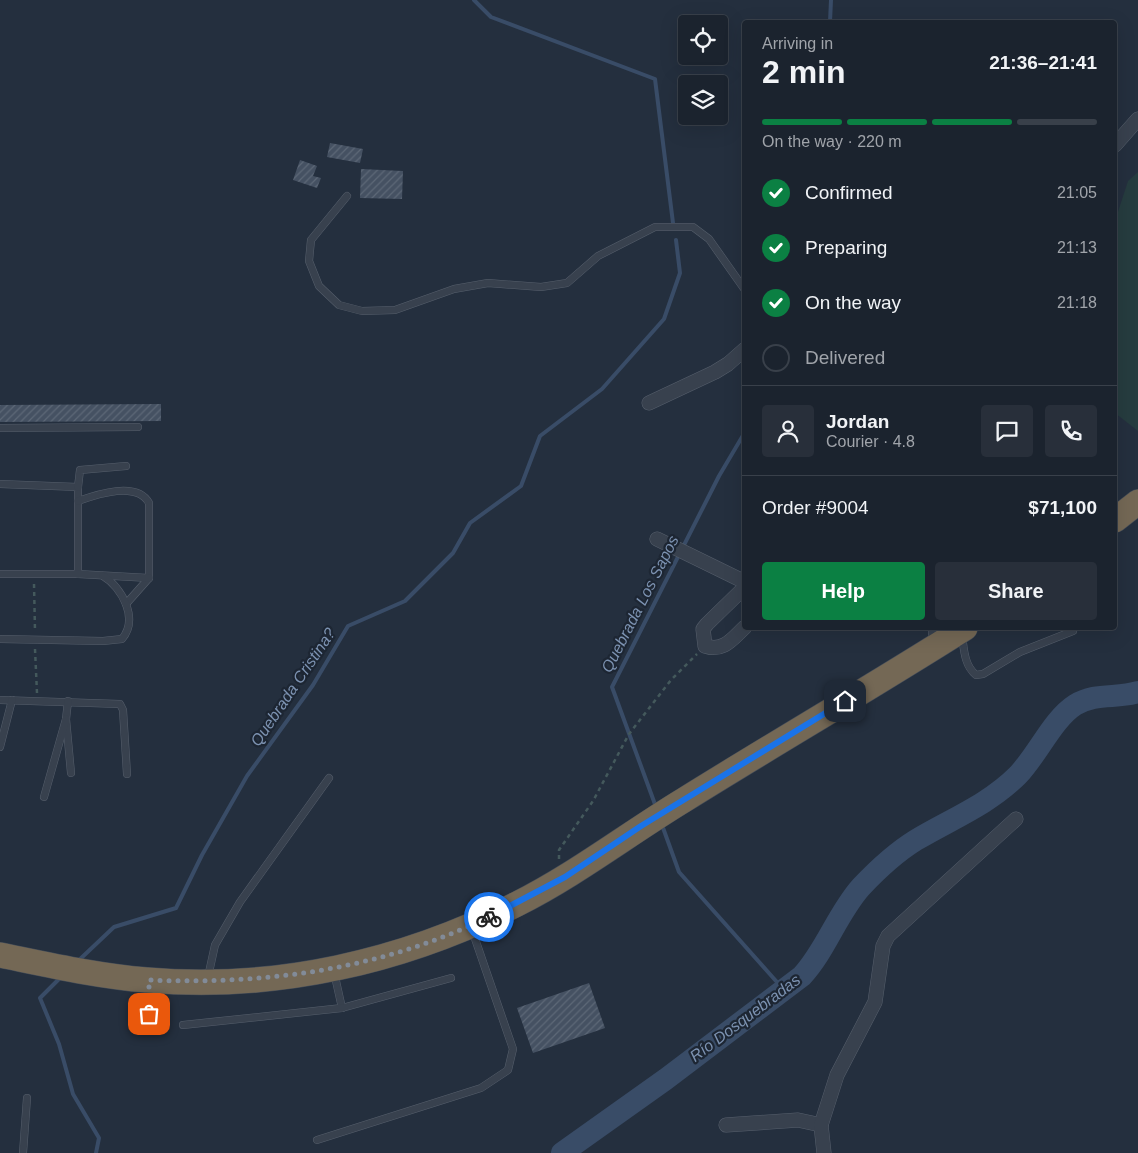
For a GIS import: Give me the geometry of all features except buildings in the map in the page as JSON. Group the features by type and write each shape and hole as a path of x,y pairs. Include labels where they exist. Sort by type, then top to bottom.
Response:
{"highway":[{"path":"1117,518 1138,502"},
{"path":"0,955 70,970 149,980 207,982 270,978 333,969 417,947 470,926 519,903 565,877 935,637 957,630"}],"street":[{"path":"1117,143 1138,119"},
{"path":"649,403 715,372 742,352"},
{"path":"657,539 742,581"},
{"path":"742,590 703,630 705,646 715,649 720,648 731,641 742,630"},
{"path":"824,1153 820,1125 837,1075 875,1002 883,946 888,936 1016,820"},
{"path":"726,1125 798,1120 820,1125"}],"lane":[{"path":"347,196 311,240 309,261 319,286 339,305 362,311 395,310 454,289 488,283 541,287 567,283 598,256 655,227 693,227 709,239 742,286"},
{"path":"0,428 138,427"},
{"path":"78,574 78,486 80,470 126,466"},
{"path":"0,484 78,486"},
{"path":"78,501 97,495 136,491 145,495 149,503 149,578 126,604"},
{"path":"0,574 78,574 149,578"},
{"path":"0,639 115,641 122,639 126,634 128,626 126,604 118,587 103,576"},
{"path":"963,630 964,653 970,670 976,675 983,674 1020,652 1073,631"},
{"path":"0,700 120,704 123,710 127,774"},
{"path":"0,747 12,700"},
{"path":"44,796 66,719 68,701"},
{"path":"66,719 71,773"},
{"path":"207,982 214,945 240,902 329,778"},
{"path":"317,1140 482,1088 508,1070 513,1049 470,926"},
{"path":"333,969 342,1008"},
{"path":"183,1024 342,1008 451,978"},
{"path":"149,980 149,1030"},
{"path":"23,1153 27,1098"}],"path":[{"path":"565,877 558,858 559,850 593,801 624,742 671,680 705,646"}],"green space":[{"path":"1138,172 1138,431 1117,415 1117,215 1128,181"}],"waterway":[{"name":"Quebrada Cristina?","path":"474,0 491,17 655,79 673,223"},
{"name":"Quebrada Los Sapos","path":"830,20 831,0"},
{"name":"Quebrada Cristina?","path":"77,962 114,927 176,908 202,855 247,776 313,685 348,626 405,601 453,553 470,523 521,486 540,436 602,389 664,319 680,273 676,240"},
{"name":"Quebrada Los Sapos","path":"656,807 612,687 719,476 742,437"},
{"name":"Río Dosquebradas","path":"562,1153 666,1079 802,976 818,955 845,909 873,874 908,845 969,811 1006,786 1025,767 1067,711 1091,698 1138,692"},
{"name":"Quebrada Los Sapos","path":"662,825 679,872 784,990"},
{"name":"Quebrada Cristina?","path":"61,977 40,998 59,1044 73,1094 99,1138 96,1153"}],"way so far":[{"path":"149,1014 149,980 178,982 238,981 302,975 389,956 457,932 489,917"}],"route":[{"path":"489,917 519,903 565,877 641,826 845,701"}]}
